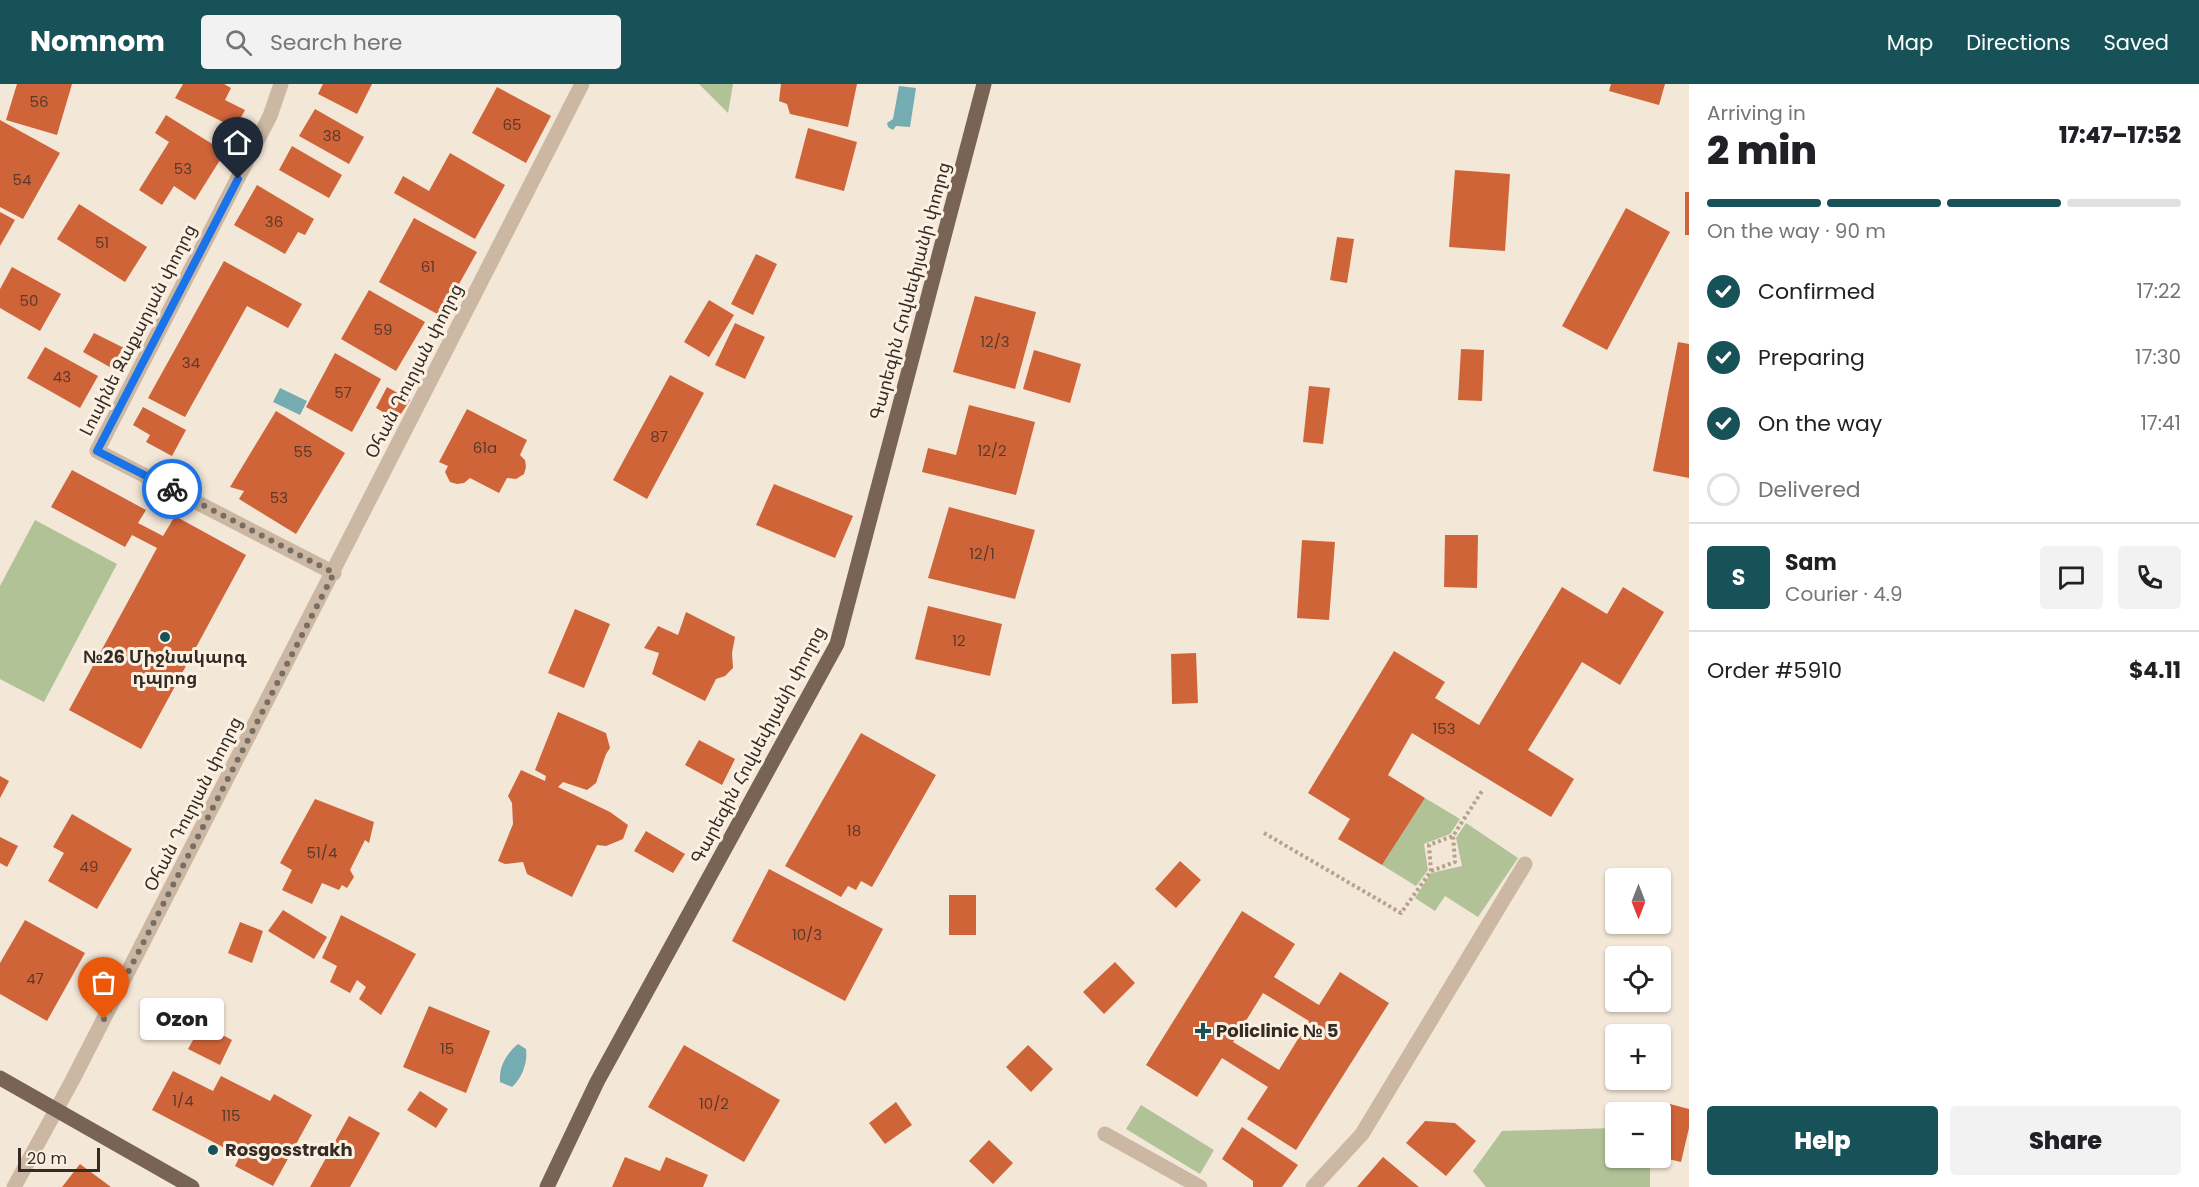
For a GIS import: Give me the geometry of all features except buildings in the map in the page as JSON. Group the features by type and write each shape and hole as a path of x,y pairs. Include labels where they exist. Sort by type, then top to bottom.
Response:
{"main road":[{"name":"Գարեգին Հովսեփյանի փողոց","path":"547,1187 597,1082 837,644 984,84"},
{"path":"0,1078 192,1187"}],"street":[{"name":"Լուսինե Զաքարյան փողոց","path":"281,84 270,116 97,451 334,573"},
{"name":"Օհան Դուրյան փողոց","path":"14,1187 57,1109 334,573 582,84"},
{"path":"1313,1187 1362,1134 1525,864"},
{"path":"1105,1134 1200,1187"}],"path":[{"path":"1431,871 1429,846 1453,836 1482,791"},
{"path":"1264,833 1401,913 1431,871 1455,862 1453,836"}],"green space":[{"path":"699,84 733,84 728,113"},
{"path":"35,520 117,564 44,702 0,679 0,586"},
{"path":"1425,798 1460,819 1450,834 1424,844 1428,870 1416,886 1382,865"},
{"path":"1466,823 1518,858 1478,917 1445,896 1435,911 1415,898 1431,873 1462,866 1456,838"},
{"path":"1141,1105 1214,1150 1200,1174 1126,1129"},
{"path":"1605,1128 1605,1168 1650,1168 1650,1187 1486,1187 1473,1171 1502,1131"}],"water":[{"path":"899,86 916,88 910,127 896,126 893,130 888,127 887,123 893,119"},
{"path":"280,388 307,401 300,415 273,402"},
{"path":"518,1044 526,1049 526,1059 521,1074 512,1087 500,1082 501,1071 507,1056"}],"way so far":[{"path":"104,1019 334,573 172,489"}],"place":[{"name":"№26 Միջնակարգ դպրոց","path":"165,637"},
{"name":"Ozon","path":"104,1019"},
{"name":"Policlinic № 5","path":"1203,1031"},
{"name":"Rosgosstrakh","path":"213,1150"}],"route":[{"path":"172,489 97,451 238,179"}]}
